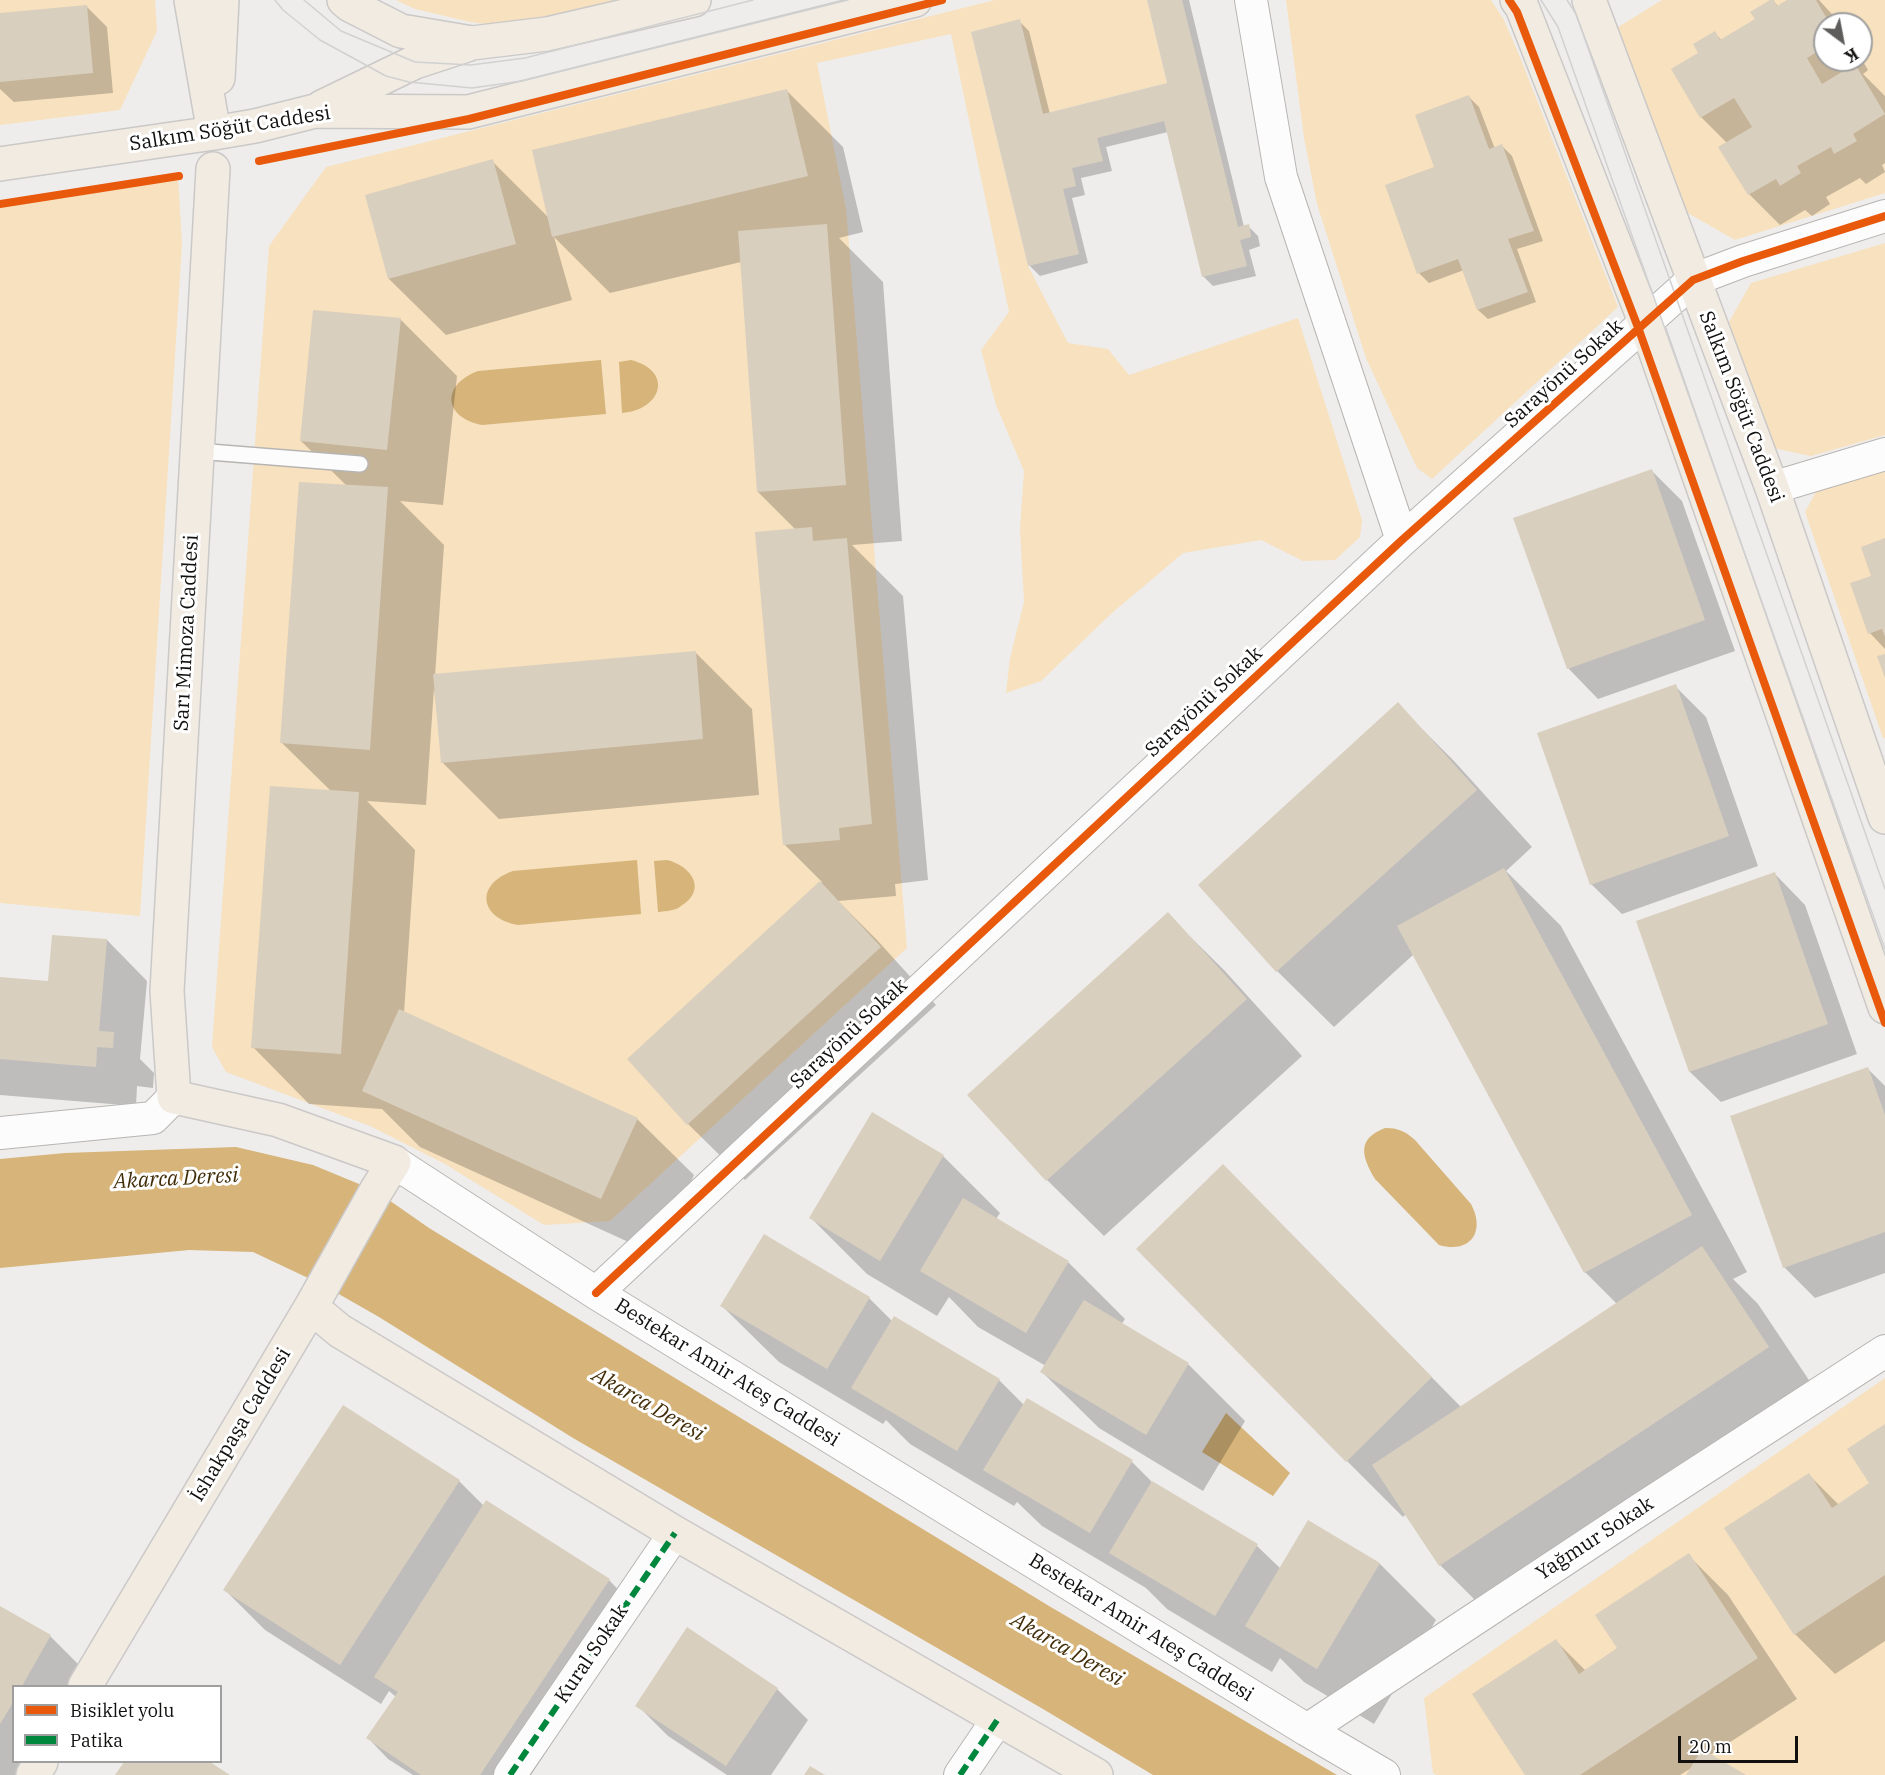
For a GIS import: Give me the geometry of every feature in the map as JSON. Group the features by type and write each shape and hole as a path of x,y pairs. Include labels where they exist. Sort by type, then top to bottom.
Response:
{"main road":[{"path":"191,0 214,134"},
{"path":"214,134 222,0"},
{"path":"344,0 401,31 472,43"},
{"path":"315,111 415,62 472,43 547,34 694,0"},
{"name":"Salkım Söğüt Caddesi","path":"0,164 214,134 315,111 468,112 915,0"},
{"path":"1517,0 1646,324 1885,1007"},
{"name":"Salkım Söğüt Caddesi","path":"1589,0 1772,488 1885,817"},
{"name":"Sarı Mimoza Caddesi","path":"174,1097 167,991 213,170"},
{"name":"Bestekar Amir Ateş Caddesi","path":"174,1097 278,1120 394,1162"},
{"name":"İshakpaşa Caddesi","path":"87,1685 394,1162"},
{"path":"317,1296 340,1331 675,1533 1096,1775"}],"street":[{"path":"1251,0 1281,177 1402,540"},
{"name":"Sarayönü Sokak","path":"596,1293 1402,540 1693,280 1743,261 1885,216"},
{"path":"1772,488 1885,454"},
{"path":"0,1133 153,1118 174,1097"},
{"name":"Bestekar Amir Ateş Caddesi","path":"394,1162 596,1293 1384,1775"},
{"name":"Yağmur Sokak","path":"1307,1730 1885,1351"},
{"name":"Kural Sokak","path":"510,1775 675,1533"},
{"path":"960,1775 998,1719"}],"lane":[{"path":"197,451 360,464"}],"shaded area":[{"path":"0,0 155,0 157,31 120,110 0,125"},
{"path":"396,0 622,0 507,27 470,22 415,9"},
{"path":"995,0 1147,0 1167,83 1043,114 1020,20 971,32 1028,266 1068,343 1108,349 1129,375 1298,318 1362,520 1360,537 1335,560 1303,561 1261,540 1183,553 1112,613 1041,681 1006,693 1010,658 1024,602 1020,529 1024,471 996,405 981,350 1009,312 951,34 817,63 846,209 907,948 610,1221 544,1225 445,1164 370,1126 226,1072 212,1047 269,246 326,167"},
{"path":"1286,0 1491,0 1504,20 1520,57 1618,307 1432,479 1417,468 1366,358 1317,204 1304,138"},
{"path":"1662,0 1885,0 1885,193 1735,240 1686,212 1615,29"},
{"path":"178,176 182,244 140,916 0,903 0,204"},
{"path":"1885,243 1885,435 1811,456 1773,448 1729,322 1751,283"},
{"path":"1885,470 1885,738 1883,738 1805,512 1817,490"},
{"path":"1885,1378 1885,1775 1436,1775 1433,1773 1424,1698"}],"water":[{"path":"601,360 606,414 482,425 460,415 451,400 458,384 478,371"},
{"path":"631,360 645,365 653,372 658,381 658,390 654,398 646,405 622,413 619,362"},
{"path":"637,860 641,914 518,925 505,921 489,908 488,892 492,884 513,871"},
{"path":"667,860 683,867 689,873 695,886 694,892 679,908 658,912 654,861"},
{"path":"1385,1128 1401,1131 1415,1140 1471,1204 1477,1223 1476,1232 1467,1243 1450,1247 1439,1245 1375,1179 1367,1163 1364,1149 1369,1138"},
{"name":"Akarca Deresi","path":"236,1147 313,1165 376,1191 429,1228 1049,1606 1337,1775 1153,1775 1043,1709 573,1438 379,1317 323,1285 253,1252 189,1250 0,1268 0,1159 65,1153"},
{"path":"1226,1413 1290,1473 1273,1496 1202,1452"}],"building":[{"path":"1147,0 1182,0 1238,227 1249,224 1251,237 1240,240 1247,266 1202,277 1164,121 1097,138 1103,161 1072,168 1076,186 1063,189 1079,254 1028,266 971,32 1020,19 1043,114 1167,83"},
{"path":"1770,0 1774,0 1777,6 1787,0 1816,0 1823,12 1813,12 1813,54 1807,58 1813,72 1822,84 1842,72 1860,72 1885,114 1853,134 1857,141 1834,154 1831,147 1797,166 1801,173 1780,186 1776,179 1748,195 1718,147 1752,127 1734,98 1700,118 1671,69 1698,53 1693,44 1715,31 1720,40 1755,19 1750,12"},
{"path":"87,5 93,73 0,82 0,13"},
{"path":"787,89 808,176 552,237 532,150"},
{"path":"1469,95 1489,149 1502,144 1534,231 1508,239 1528,292 1477,310 1458,259 1417,274 1385,185 1434,167 1415,115"},
{"path":"493,159 516,244 388,279 365,195"},
{"path":"827,224 846,485 757,492 738,231"},
{"path":"313,310 401,318 387,450 300,441"},
{"path":"1652,469 1705,620 1567,669 1513,518"},
{"path":"299,482 388,487 370,750 280,743"},
{"path":"812,527 813,541 847,538 872,824 839,828 840,840 783,845 755,532"},
{"path":"1885,538 1885,637 1882,629 1868,634 1850,583 1871,576 1861,547"},
{"path":"696,651 703,739 441,763 433,674"},
{"path":"1885,654 1885,678 1877,656"},
{"path":"1676,684 1729,836 1590,885 1537,733"},
{"path":"1398,702 1477,790 1276,972 1198,885"},
{"path":"270,786 359,792 341,1054 251,1048"},
{"path":"1504,868 1692,1215 1584,1273 1397,926"},
{"path":"1775,872 1828,1024 1689,1072 1636,921"},
{"path":"820,881 881,947 687,1125 627,1059"},
{"path":"1168,912 1247,999 1046,1181 967,1095"},
{"path":"52,935 107,939 99,1031 114,1032 113,1048 97,1047 96,1067 0,1059 0,977 48,981"},
{"path":"399,1009 638,1118 601,1199 362,1091"},
{"path":"1868,1067 1885,1115 1885,1232 1783,1268 1730,1116"},
{"path":"872,1112 944,1155 880,1261 809,1218"},
{"path":"1223,1164 1432,1377 1346,1462 1136,1249"},
{"path":"963,1198 1069,1261 1026,1333 920,1271"},
{"path":"764,1234 870,1297 827,1369 720,1306"},
{"path":"1702,1246 1769,1347 1439,1566 1372,1465"},
{"path":"1084,1300 1189,1363 1146,1435 1040,1372"},
{"path":"894,1316 1000,1379 957,1451 851,1388"},
{"path":"1027,1398 1133,1460 1090,1533 983,1470"},
{"path":"343,1405 460,1480 340,1665 223,1590"},
{"path":"1885,1424 1885,1575 1794,1635 1724,1528 1809,1473 1832,1508 1869,1483 1847,1449"},
{"path":"1152,1481 1258,1544 1215,1616 1109,1553"},
{"path":"486,1500 610,1579 480,1775 421,1775 366,1738 398,1692 374,1677"},
{"path":"1308,1520 1380,1563 1317,1669 1245,1626"},
{"path":"1689,1553 1758,1658 1580,1775 1525,1775 1472,1694 1556,1639 1579,1674 1617,1648 1595,1615"},
{"path":"0,1606 51,1635 23,1685 12,1685 12,1704 0,1724"},
{"path":"687,1627 778,1688 726,1766 635,1706"},
{"path":"1702,1749 1746,1775 1686,1775"},
{"path":"123,1763 212,1763 230,1775 115,1775"},
{"path":"810,1766 825,1775 804,1775"}],"tram line":[{"path":"275,0 283,10 320,40 386,76 409,82 472,88 522,81 848,0"},
{"path":"304,0 341,31 415,62 471,65 525,58 753,0"},
{"path":"1541,0 1558,27 1885,949"},
{"path":"1567,0 1576,14 1885,889"}],"marked path":[{"path":"510,1775 675,1533"},
{"path":"960,1775 998,1719"}],"cycle path":[{"path":"259,161 469,119 942,0"},
{"path":"1509,0 1517,12 1639,330 1885,1023"},
{"path":"0,204 179,176"},
{"path":"596,1293 1402,540 1693,280 1743,261 1885,216"}]}
